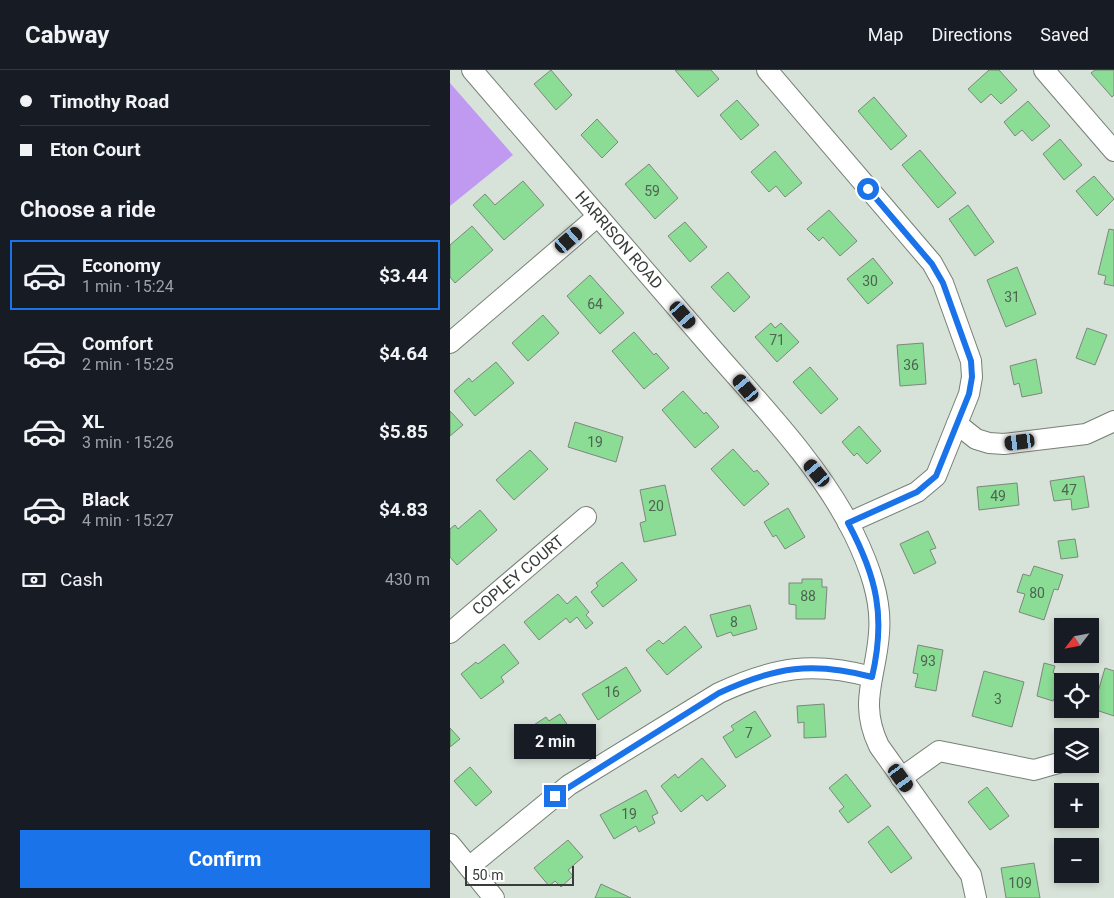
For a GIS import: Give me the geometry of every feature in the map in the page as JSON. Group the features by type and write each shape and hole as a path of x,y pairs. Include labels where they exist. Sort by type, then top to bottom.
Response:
{"street":[{"name":"HARRISON ROAD","path":"472,70 817,473 848,523 864,558 879,607 879,632 868,698 869,719 879,746 901,778"},
{"path":"767,70 932,264 943,283 971,361 972,377 969,394 936,476 917,492 848,523"},
{"path":"1044,70 1114,151"},
{"path":"450,343 598,216"},
{"path":"957,424 976,439 989,443 1004,444 1086,434 1114,421"},
{"name":"COPLEY COURT","path":"450,633 586,517"},
{"path":"469,867 569,785 719,693 744,682 794,669 843,669 872,677"},
{"path":"976,898 971,875 901,778 938,751 1034,770 1054,764"},
{"path":"450,844 494,898"}],"shaded area":[{"path":"450,83 513,155 450,206"}],"building":[{"path":"551,70 572,95 556,110 534,84"},
{"path":"675,70 711,70 719,79 698,97"},
{"path":"989,70 999,70 1017,90 1001,104 991,94 981,103 968,89"},
{"path":"1095,70 1114,70 1114,95 1112,97 1091,73"},
{"path":"874,97 907,136 891,150 858,111"},
{"path":"737,100 759,125 741,140 720,115"},
{"path":"1028,101 1050,126 1032,141 1022,130 1015,136 1004,122"},
{"path":"597,119 618,142 602,158 581,135"},
{"path":"1060,139 1082,165 1064,180 1043,154"},
{"path":"920,150 956,193 938,208 902,165"},
{"path":"775,151 802,183 785,197 776,186 769,192 751,172"},
{"path":"649,164 678,198 655,219 625,184"},
{"path":"1094,176 1114,199 1097,216 1076,191"},
{"path":"523,181 544,205 504,240 473,205 485,194 495,205"},
{"path":"968,205 994,242 975,256 949,219"},
{"path":"829,210 857,241 840,256 823,237 819,241 807,229"},
{"path":"685,222 707,247 690,262 668,236"},
{"path":"472,226 493,250 455,283 450,277 450,245"},
{"path":"1109,229 1114,230 1114,286 1104,284 1106,276 1098,274"},
{"path":"873,258 893,283 868,304 847,279"},
{"path":"1017,267 1036,314 1006,327 987,280"},
{"path":"728,272 750,297 734,312 711,287"},
{"path":"590,275 624,313 600,334 567,296"},
{"path":"543,315 559,333 528,361 512,343"},
{"path":"771,323 775,328 781,323 799,342 777,362 755,337"},
{"path":"1087,328 1107,335 1095,365 1076,358"},
{"path":"634,332 654,355 656,353 669,368 644,389 612,351"},
{"path":"923,343 926,384 900,386 897,345"},
{"path":"1036,359 1042,393 1022,397 1019,383 1014,385 1010,366"},
{"path":"496,362 514,383 475,416 454,391 469,378 472,382"},
{"path":"810,367 838,399 821,414 793,382"},
{"path":"683,391 719,427 695,448 662,410"},
{"path":"450,411 463,425 450,436"},
{"path":"575,422 623,437 616,462 568,447"},
{"path":"859,426 881,451 867,464 857,453 854,456 842,442"},
{"path":"733,449 754,472 757,470 769,484 744,506 711,469"},
{"path":"530,450 548,469 514,500 496,480"},
{"path":"1084,476 1089,507 1072,510 1071,499 1054,501 1050,481"},
{"path":"1017,483 1019,505 979,510 977,487"},
{"path":"665,485 676,535 644,542 640,523 646,521 640,490"},
{"path":"788,508 805,537 785,549 776,535 773,537 764,522"},
{"path":"480,510 497,530 457,565 450,557 450,529 455,525 458,529"},
{"path":"928,531 936,548 930,550 936,563 914,574 900,544"},
{"path":"1075,539 1078,557 1061,559 1058,541"},
{"path":"622,562 637,580 603,607 591,592 598,586 596,583"},
{"path":"1034,566 1063,575 1058,590 1054,589 1044,620 1019,612 1025,594 1017,592 1023,574 1030,576"},
{"path":"802,579 822,579 822,587 827,587 825,619 796,619 796,605 789,604 789,583 802,583"},
{"path":"558,594 567,604 576,596 589,612 586,615 593,623 586,629 577,617 570,623 566,618 539,640 524,622"},
{"path":"750,605 757,629 733,636 731,632 717,637 710,615"},
{"path":"685,626 702,647 667,675 646,650 659,640 663,644"},
{"path":"504,644 519,663 501,677 504,682 481,699 461,674 476,662 478,664"},
{"path":"918,645 943,650 936,691 915,687 918,674 913,673"},
{"path":"1044,663 1055,666 1053,673 1053,701 1037,696"},
{"path":"626,667 641,691 598,720 582,694"},
{"path":"1105,668 1114,671 1114,716 1099,711 1099,688"},
{"path":"984,671 1024,682 1012,727 972,716"},
{"path":"824,704 826,737 804,738 804,722 798,723 797,706"},
{"path":"755,711 771,736 736,758 723,737 734,730 731,726"},
{"path":"560,714 571,730 556,740 555,737 532,752 520,734 546,717 549,721"},
{"path":"450,728 460,739 450,747"},
{"path":"702,758 726,786 707,801 702,795 681,812 661,786 675,774 678,778"},
{"path":"470,767 492,792 476,806 454,781"},
{"path":"846,774 871,806 848,823 839,811 844,807 829,788"},
{"path":"987,787 1009,816 990,830 968,802"},
{"path":"646,790 658,813 652,816 655,823 639,832 636,826 614,839 600,815"},
{"path":"888,826 912,858 891,873 868,842"},
{"path":"568,840 583,857 568,870 573,876 561,887 555,881 549,886 534,868"},
{"path":"1034,863 1040,898 1006,898 1001,868"},
{"path":"601,884 631,898 595,898"}],"route":[{"path":"555,796 569,785 719,693 744,682 794,669 819,667 843,669 872,677 879,632 879,607 873,582 848,523 917,492 936,476 969,394 972,377 971,361 943,283 932,264 868,189"}]}
